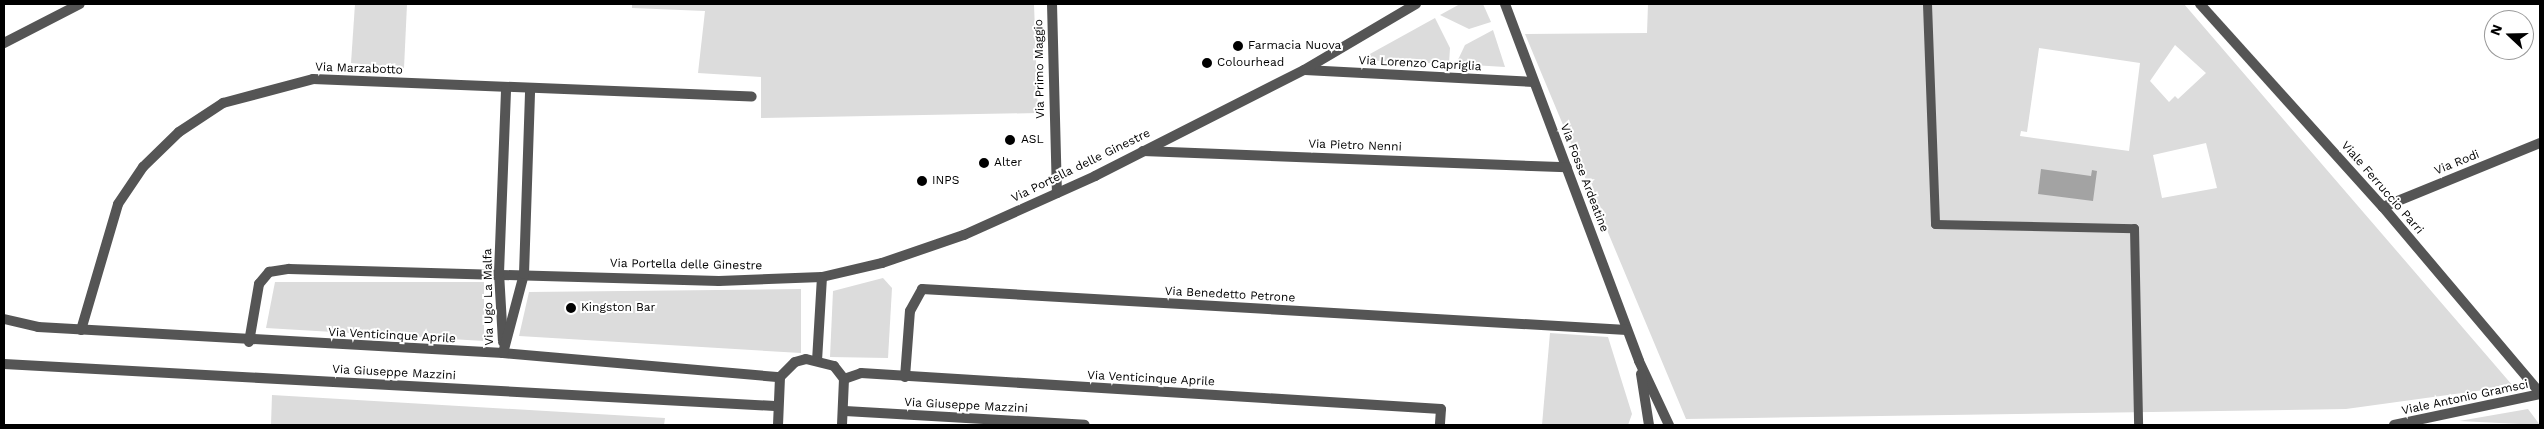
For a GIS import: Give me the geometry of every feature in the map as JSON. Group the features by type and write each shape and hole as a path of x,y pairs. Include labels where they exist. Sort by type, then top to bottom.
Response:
{"street":[{"path":"4,43 80,4"},
{"name":"Via Primo Maggio","path":"1052,4 1057,194"},
{"name":"Via Portella delle Ginestre","path":"249,342 259,284 269,272 499,273 719,281 822,277 937,244 1057,194 1304,70 1416,4"},
{"name":"Via Fosse Ardeatine","path":"1505,4 1639,361"},
{"name":"Viale Ferruccio Parri","path":"2200,4 2383,207 2540,393"},
{"name":"Via Lorenzo Capriglia","path":"1304,70 1534,82"},
{"name":"Via Marzabotto","path":"81,330 118,204 143,167 179,132 222,104 313,79 506,88"},
{"path":"506,88 752,97"},
{"name":"Via Ugo La Malfa","path":"503,353 499,273 506,88"},
{"name":"Via Ugo La Malfa","path":"503,353 524,274 530,90"},
{"name":"Via Rodi","path":"2383,207 2540,143"},
{"name":"Via Pietro Nenni","path":"1142,151 1567,167"},
{"path":"817,360 822,277"},
{"name":"Via Benedetto Petrone","path":"905,377 910,311 922,289 1627,330"},
{"name":"Via Venticinque Aprile","path":"4,318 81,330 249,342 503,353 780,377"},
{"path":"778,425 776,406 780,377 795,362 817,360 834,366 844,378 845,411 842,425"},
{"path":"1639,361 1649,425"},
{"path":"1639,361 1669,425"},
{"name":"Via Giuseppe Mazzini","path":"6,363 776,406"},
{"name":"Via Venticinque Aprile","path":"844,378 861,373 1441,409 1440,425"},
{"name":"Viale Antonio Gramsci","path":"2394,425 2540,393"},
{"name":"Via Giuseppe Mazzini","path":"845,411 1085,425"}],"lane":[{"path":"1927,4 1935,224 2134,228 2138,425"}],"shaded area":[{"path":"355,4 407,4 404,68 351,63"},
{"path":"632,4 1034,4 1038,113 761,118 761,77 698,73 705,11 632,8"},
{"path":"1460,4 1483,4 1491,22 1469,29 1440,15"},
{"path":"1648,4 2184,4 2513,386 2346,409 1686,419 1525,34 1647,33","holes":["2175,45 2206,73 2178,99 2175,96 2169,102 2150,81","2039,48 2140,63 2129,151 2020,136 2021,131 2027,132","2206,143 2217,188 2162,198 2153,155"]},
{"path":"1435,18 1450,48 1449,64 1359,60"},
{"path":"1493,30 1505,67 1456,64 1465,45"},
{"path":"2041,169 2091,176 2092,170 2097,171 2093,201 2038,194"},
{"path":"883,278 892,288 888,358 830,357 833,291"},
{"path":"275,282 484,282 484,341 266,328"},
{"path":"801,289 801,353 519,336 529,292"},
{"path":"1550,333 1608,337 1632,414 1628,425 1542,425"},
{"path":"272,395 665,418 664,425 271,425"},
{"path":"2528,409 2540,425 2459,421"}],"place":[{"name":"Farmacia Nuova","path":"1238,46"},
{"name":"Colourhead","path":"1207,63"},
{"name":"ASL","path":"1010,140"},
{"name":"Alter","path":"984,163"},
{"name":"INPS","path":"922,181"},
{"name":"Kingston Bar","path":"571,308"}]}
